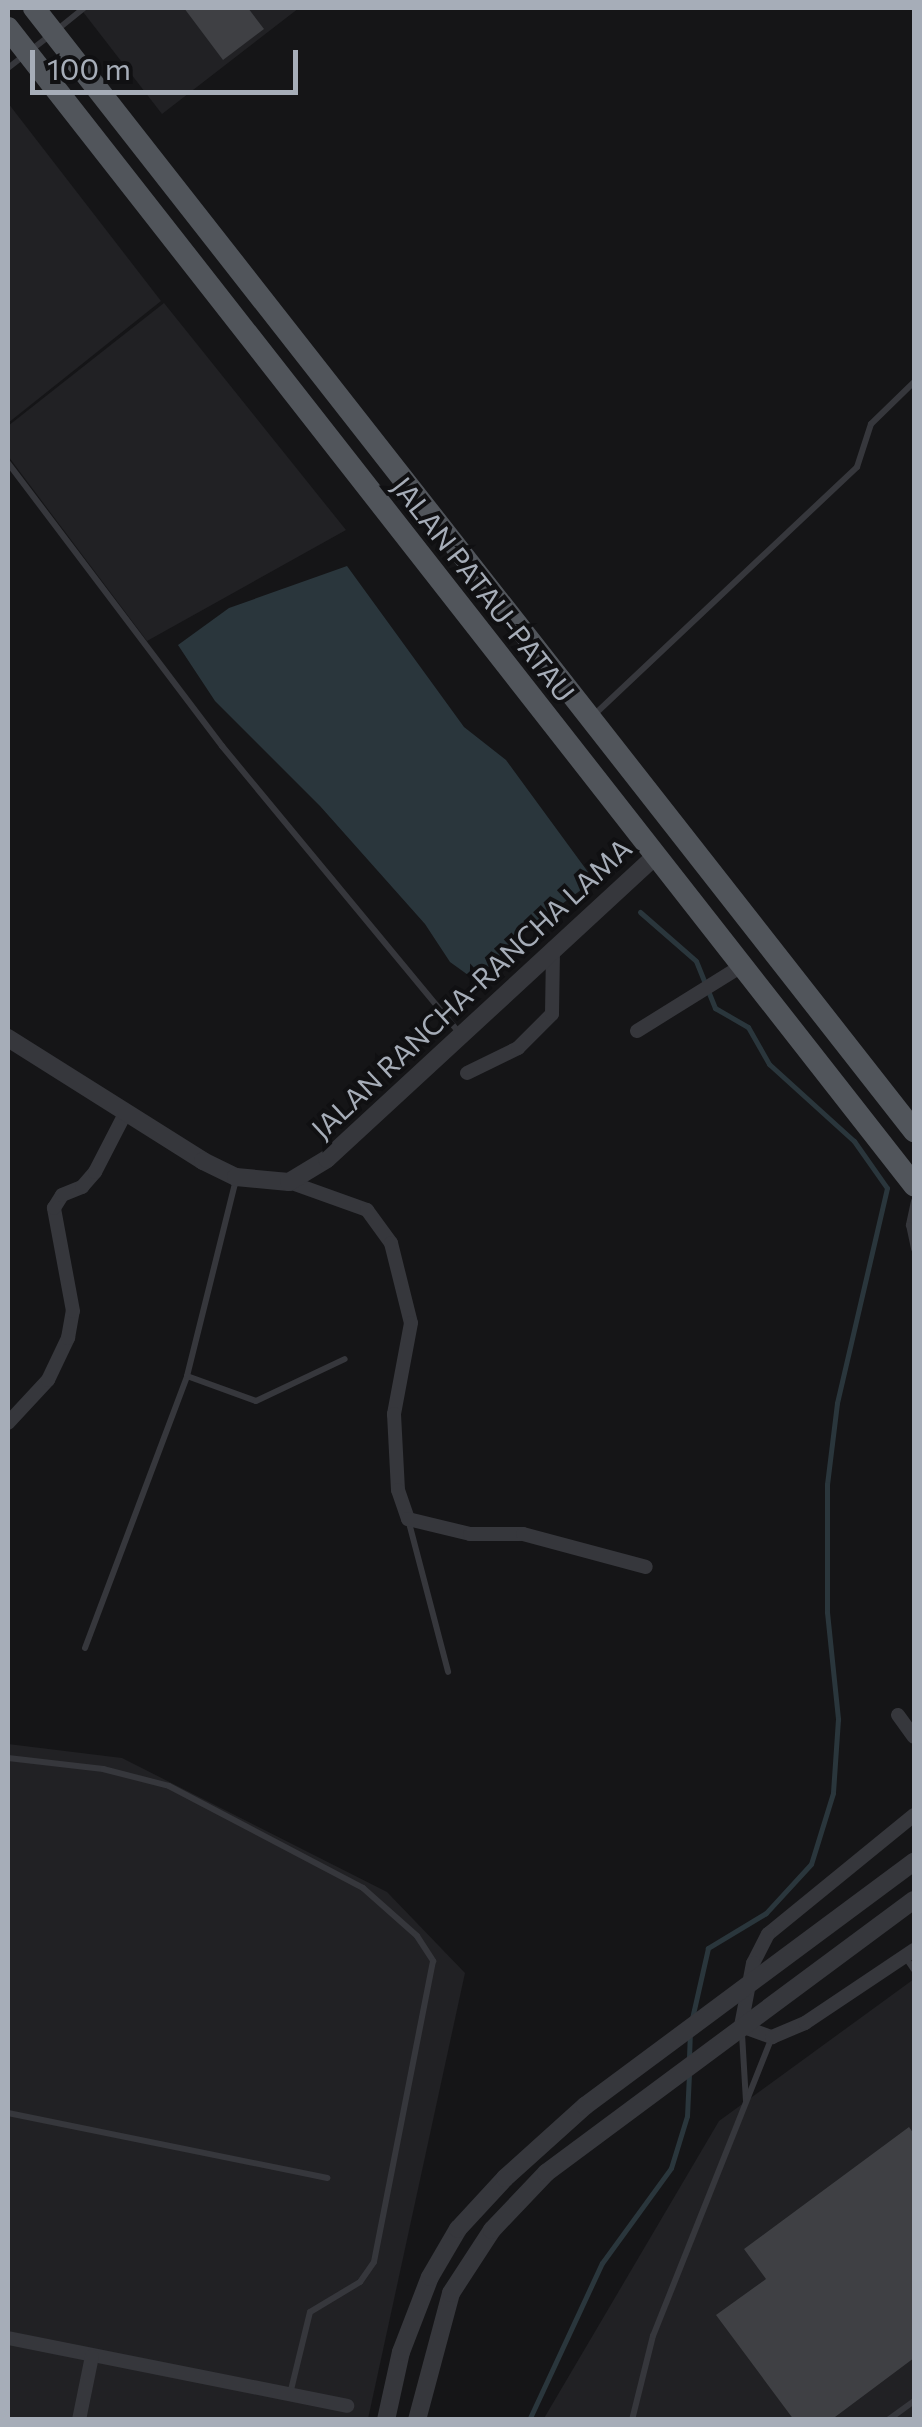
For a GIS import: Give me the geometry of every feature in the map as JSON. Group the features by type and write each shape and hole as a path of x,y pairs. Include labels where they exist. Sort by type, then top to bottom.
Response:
{"main road":[{"name":"JALAN PATAU-PATAU","path":"34,8 914,1131"},
{"name":"JALAN PATAU-PATAU","path":"8,28 914,1186"}],"street":[{"name":"JALAN RANCHA-RANCHA LAMA","path":"289,1182 327,1159 458,1032 657,855"},
{"path":"468,1073 518,1048 546,1024 557,990 553,948"},
{"path":"637,1031 743,965"},
{"path":"8,1038 236,1177 289,1182 367,1210 391,1243 411,1324 394,1414 398,1490 408,1519 470,1534 523,1534 646,1567"},
{"path":"8,1423 48,1380 68,1338 72,1299 54,1208 62,1194 82,1188 95,1172 126,1112"},
{"path":"898,1715 914,1737"},
{"path":"911,1959 772,2037 742,2026 753,1963 768,1934 914,1815"},
{"path":"386,2420 400,2352 430,2278 458,2229 585,2106 914,1862"},
{"path":"417,2420 446,2308 492,2230 546,2173 914,1900"},
{"path":"8,2338 347,2406"},
{"path":"79,2420 92,2356"}],"lane":[{"path":"8,68 84,8"},
{"path":"590,718 857,467 871,424 914,382"},
{"path":"8,463 222,746 458,1032"},
{"path":"86,1648 187,1376 236,1177"},
{"path":"914,1200 909,1225 914,1249"},
{"path":"187,1376 256,1400 345,1359"},
{"path":"408,1519 448,1672"},
{"path":"8,1758 104,1769 169,1786 363,1888 417,1936 433,1961 374,2262 360,2282 310,2312 290,2395"},
{"path":"742,2026 746,2102"},
{"path":"632,2420 653,2336 772,2037"},
{"path":"8,2112 327,2178"},
{"path":"888,2420 914,2402"}],"shaded area":[{"path":"80,8 299,8 162,114"},
{"path":"8,103 161,301 8,423"},
{"path":"164,303 346,530 147,641 8,456 8,426"},
{"path":"347,566 464,727 506,760 588,872 581,890 525,931 475,980 450,962 425,924 320,806 215,701 178,645 229,608"},
{"path":"8,1744 122,1758 387,1892 465,1973 368,2419 8,2420"},
{"path":"914,1979 914,2419 543,2420 719,2121"}],"building":[{"path":"184,8 248,8 264,29 223,60"},
{"path":"909,2127 914,2134 914,2358 831,2420 794,2420 716,2315 766,2279 744,2249"}],"waterway":[{"path":"640,912 696,961 715,1008 748,1027 769,1064 854,1141 887,1188 837,1403 827,1484 827,1612 838,1719 833,1793 811,1864 766,1913 708,1948 691,2023"},
{"path":"689,2058 690,2034"},
{"path":"529,2420 602,2263 671,2168 687,2116 689,2074"}]}
